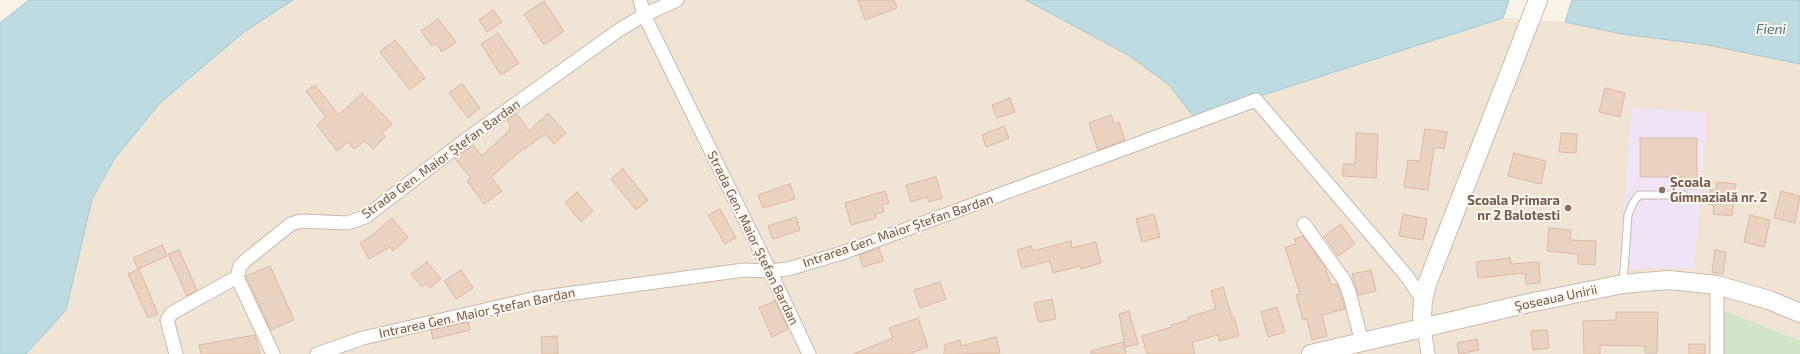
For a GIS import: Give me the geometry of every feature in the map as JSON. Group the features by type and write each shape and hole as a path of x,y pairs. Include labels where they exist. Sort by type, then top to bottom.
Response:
{"main road":[{"path":"1424,328 1422,316 1423,300 1427,284 1538,0"},
{"name":"Șoseaua Unirii","path":"1311,354 1529,303 1623,284 1669,280 1716,285 1762,298 1800,313"}],"street":[{"path":"640,0 644,15"},
{"name":"Strada Gen. Maior Ștefan Bardan","path":"237,277 240,266 246,260 291,224 301,221 347,222 365,217 468,138 619,30 644,15 676,0"},
{"name":"Strada Gen. Maior Ștefan Bardan","path":"644,15 770,271 809,354"},
{"name":"Intrarea Gen. Maior Ștefan Bardan","path":"317,354 363,338 537,298 744,270 770,271 788,269 842,253 1256,100 1405,274 1423,300"},
{"path":"1304,224 1344,280 1349,292 1362,343"},
{"path":"176,354 166,320 172,314 237,277 272,354"},
{"path":"1716,285 1717,354"},
{"path":"1424,328 1428,354"}],"lane":[{"path":"1623,284 1628,215 1633,202 1639,195 1684,195"}],"shaded area":[{"path":"293,0 1026,0 1128,55 1168,84 1194,117 1503,18 1565,22 1622,34 1708,45 1800,64 1800,354 26,354 66,310 92,199 115,158 160,103 244,32"},
{"name":"Școala Gimnazială nr. 2","path":"1632,107 1707,113 1694,269 1654,267 1617,272"}],"green space":[{"path":"1720,309 1800,341 1800,354 1720,354"}],"water":[{"path":"29,0 293,0 244,32 160,103 115,158 92,199 66,310 26,354 0,354 0,23"},
{"path":"1026,0 1509,0 1503,18 1194,117 1168,84 1128,55"},
{"name":"Fieni","path":"1572,0 1800,0 1800,64 1708,45 1622,34 1565,22"}],"building":[{"path":"858,0 894,0 897,8 865,20"},
{"path":"544,1 564,31 544,45 524,14"},
{"path":"493,10 502,22 487,32 479,20"},
{"path":"438,19 456,42 442,52 436,43 432,46 421,31"},
{"path":"498,33 519,63 501,75 481,44"},
{"path":"395,40 425,78 410,90 380,52"},
{"path":"462,84 480,108 468,118 449,93"},
{"path":"315,85 339,115 362,93 392,124 382,133 385,137 373,149 365,141 354,149 348,142 337,151 317,125 326,117 306,91"},
{"path":"1605,88 1625,93 1620,117 1599,112"},
{"path":"1010,98 1015,112 997,118 992,105"},
{"path":"516,113 529,131 548,113 566,133 554,144 545,134 525,149 524,148 491,177 502,191 484,204 467,181 471,178 455,159 473,145 482,156 510,130 509,128 511,126 507,120"},
{"path":"1111,115 1114,124 1119,122 1125,140 1098,150 1089,123"},
{"path":"1004,126 1009,138 986,147 982,135"},
{"path":"1425,129 1447,132 1444,149 1434,147 1428,190 1404,187 1408,160 1420,161"},
{"path":"1356,133 1378,134 1376,178 1343,176 1343,164 1355,164"},
{"path":"1561,133 1577,134 1576,153 1559,152"},
{"path":"1640,138 1697,138 1697,189 1685,189 1685,177 1640,177"},
{"path":"1514,153 1546,161 1541,184 1508,176"},
{"path":"623,169 648,200 636,210 611,179"},
{"path":"936,177 942,198 929,202 927,197 911,202 906,185"},
{"path":"1717,182 1736,184 1732,216 1713,214 1714,205 1708,204 1710,190 1716,190"},
{"path":"790,184 795,199 763,208 758,195"},
{"path":"885,191 889,203 882,205 884,212 875,214 876,218 851,225 845,203"},
{"path":"1781,191 1800,196 1795,223 1774,218"},
{"path":"577,192 593,211 581,222 565,203"},
{"path":"720,209 736,238 725,244 708,215"},
{"path":"1154,214 1160,237 1142,242 1136,219"},
{"path":"1403,214 1427,219 1423,240 1399,236"},
{"path":"1750,215 1770,220 1764,247 1744,242"},
{"path":"796,217 800,230 773,239 768,226"},
{"path":"392,218 408,238 393,251 390,247 369,259 360,243 370,237"},
{"path":"1341,224 1355,244 1338,256 1324,236"},
{"path":"1549,228 1571,230 1570,240 1596,241 1595,265 1578,264 1578,254 1547,251"},
{"path":"1303,236 1325,267 1331,285 1337,284 1345,309 1322,315 1327,336 1312,340 1307,319 1303,320 1296,295 1300,294 1285,247 1296,244 1294,239"},
{"path":"1071,241 1072,248 1096,242 1101,263 1081,269 1080,266 1053,273 1050,261 1022,268 1017,250 1031,246 1033,251"},
{"path":"162,245 167,256 138,269 133,258"},
{"path":"879,248 883,261 863,267 859,255"},
{"path":"179,250 197,290 187,296 168,254"},
{"path":"1715,250 1726,252 1723,274 1712,272"},
{"path":"1510,258 1511,264 1539,262 1540,283 1526,284 1525,273 1478,278 1476,262"},
{"path":"427,262 441,279 430,288 426,283 422,287 411,274"},
{"path":"270,266 294,320 271,330 246,276"},
{"path":"139,269 158,314 148,318 128,274"},
{"path":"461,270 473,288 456,299 444,281"},
{"path":"1371,270 1376,291 1358,295 1352,274"},
{"path":"940,282 946,299 920,308 914,290"},
{"path":"1223,287 1239,336 1219,341 1218,335 1192,342 1195,354 1147,354 1142,336 1172,327 1171,325 1188,320 1188,317 1216,309 1211,291"},
{"path":"1052,299 1056,319 1038,322 1034,303"},
{"path":"775,301 788,329 772,337 759,308"},
{"path":"1277,307 1285,332 1268,337 1261,312"},
{"path":"1129,311 1138,344 1125,347 1119,314"},
{"path":"1616,312 1658,312 1657,353 1645,353 1645,346 1600,345 1600,354 1584,354 1583,321 1616,320"},
{"path":"918,318 928,347 909,354 853,354 893,338 889,328"},
{"path":"468,322 470,330 433,339 431,330"},
{"path":"1547,330 1549,348 1533,350 1531,331"},
{"path":"255,335 260,354 201,354 199,345"},
{"path":"557,336 558,354 542,354 541,337"},
{"path":"996,337 1000,353 944,354 944,350 946,350 944,345 960,340 961,346"},
{"path":"1477,339 1479,350 1459,354 1457,343"},
{"path":"1123,342 1126,354 1091,354 1091,351"},
{"path":"1689,344 1705,344 1705,354 1689,354"}],"place":[{"name":"Școala Gimnazială nr. 2","path":"1662,190"},
{"name":"Scoala Primara nr 2 Balotesti","path":"1568,208"}]}
